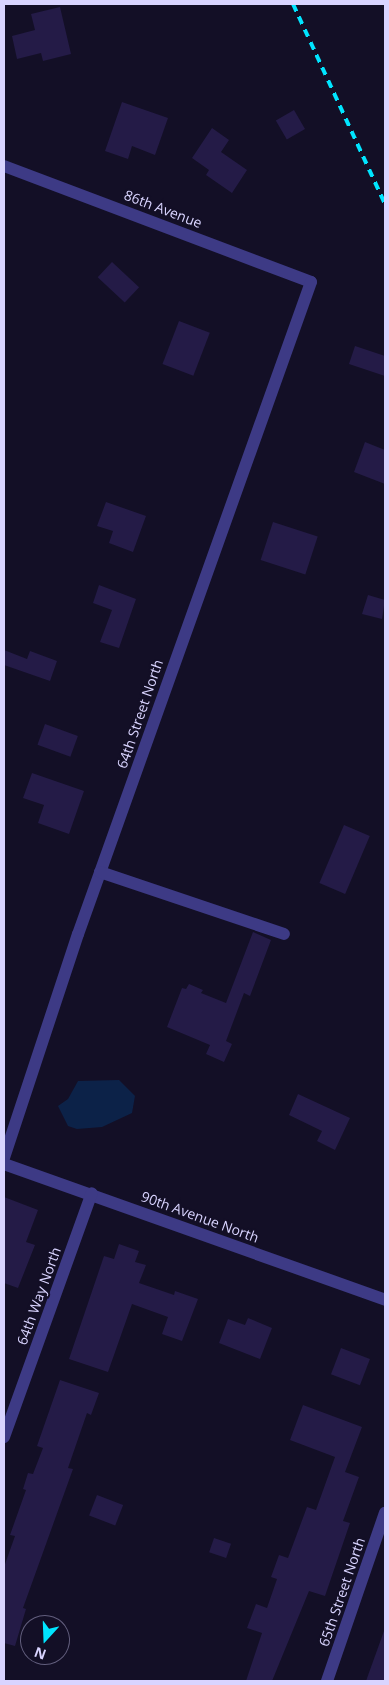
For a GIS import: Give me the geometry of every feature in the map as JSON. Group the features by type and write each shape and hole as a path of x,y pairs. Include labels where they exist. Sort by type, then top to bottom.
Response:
{"street":[{"name":"86th Avenue","path":"4,166 311,282"},
{"name":"64th Street North","path":"4,1158 100,872 311,282"},
{"path":"100,872 284,934"},
{"name":"90th Avenue North","path":"4,1164 92,1193 385,1300"},
{"name":"64th Way North","path":"4,1437 92,1193"},
{"name":"65th Street North","path":"327,1681 385,1514"}],"water":[{"path":"119,1080 135,1096 132,1113 102,1127 77,1129 68,1126 58,1106 68,1099 78,1081"}],"building":[{"path":"60,7 71,54 43,61 41,53 17,59 12,36 35,30 31,14"},
{"path":"122,102 168,118 155,155 132,146 128,159 105,151"},
{"path":"294,110 305,129 287,140 276,120"},
{"path":"212,128 229,140 221,152 247,170 232,193 206,175 209,170 192,158"},
{"path":"112,262 139,287 125,303 98,277"},
{"path":"179,321 210,333 193,376 163,364"},
{"path":"355,346 385,356 385,376 349,364"},
{"path":"365,442 385,450 385,484 354,472"},
{"path":"106,502 146,516 133,552 109,543 113,531 97,526"},
{"path":"273,522 318,537 305,575 261,560"},
{"path":"99,585 136,599 119,648 100,642 112,610 93,603"},
{"path":"368,595 385,600 382,619 362,614"},
{"path":"4,650 27,659 30,651 57,661 50,681 4,665"},
{"path":"45,724 78,736 70,757 37,745"},
{"path":"32,773 84,791 69,834 38,823 44,805 23,798"},
{"path":"344,825 370,836 345,894 319,883"},
{"path":"253,932 271,940 250,996 244,993 226,1041 232,1044 224,1062 206,1054 210,1045 167,1027 182,988 186,989 189,984 203,990 201,993 226,1003"},
{"path":"298,1094 350,1118 335,1150 317,1141 322,1131 289,1115"},
{"path":"4,1197 38,1210 26,1242 35,1245 18,1288 4,1283"},
{"path":"119,1244 139,1251 135,1262 146,1265 139,1283 174,1295 175,1291 198,1299 182,1341 162,1334 168,1317 132,1304 108,1372 69,1359 104,1256 114,1259"},
{"path":"248,1318 272,1328 260,1359 219,1343 228,1319 245,1325"},
{"path":"341,1348 370,1359 360,1385 331,1374"},
{"path":"60,1380 99,1393 91,1415 87,1413 68,1468 73,1469 23,1608 26,1609 24,1615 20,1615 20,1629 15,1646 4,1643 4,1567 15,1536 10,1535 26,1490 23,1489 28,1473 33,1474 43,1448 37,1446"},
{"path":"303,1405 362,1427 345,1472 359,1477 343,1521 350,1523 325,1596 309,1591 272,1681 246,1681 262,1633 247,1628 256,1604 267,1608 277,1579 271,1577 279,1555 288,1558 307,1507 316,1510 335,1457 290,1440"},
{"path":"97,1495 123,1505 115,1526 89,1516"},
{"path":"214,1538 231,1544 226,1558 209,1552"},
{"path":"384,1631 385,1681 366,1681"}],"railway":[{"path":"293,4 385,204"}]}
